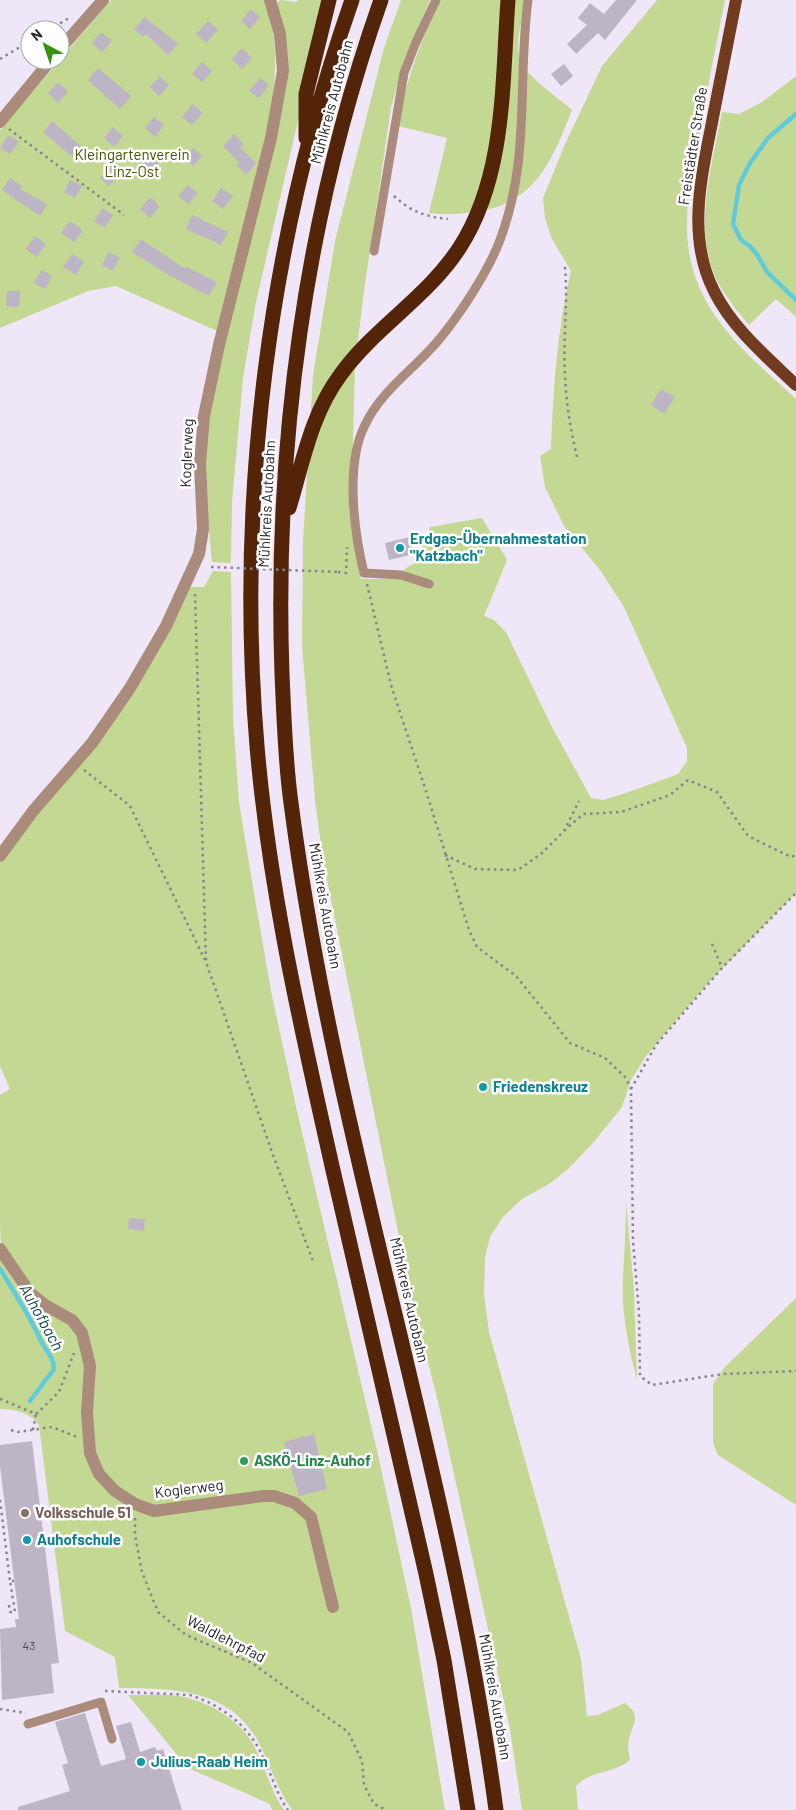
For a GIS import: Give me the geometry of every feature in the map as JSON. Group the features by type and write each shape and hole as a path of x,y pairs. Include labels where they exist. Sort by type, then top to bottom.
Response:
{"highway":[{"path":"306,159 306,94 329,0"},
{"name":"Mühlkreis Autobahn","path":"352,0 306,159 272,325 257,460 252,593 253,668 260,771 276,896 294,995 426,1574 453,1714 468,1810"},
{"name":"Mühlkreis Autobahn","path":"381,0 352,89 335,152 302,319 290,414 282,531 280,590 284,727 290,798 304,899 321,988 475,1673 496,1810"},
{"path":"282,531 308,440 330,391 355,357 418,297 454,254 473,221 485,194 492,172 501,107 508,0"}],"main road":[{"name":"Freistädter Straße","path":"736,0 699,198 699,243 708,275 724,308 775,365 796,385"}],"street":[{"path":"70,38 104,0"},
{"name":"Koglerweg","path":"0,856 33,811 75,763 110,718 148,658 195,565 202,542 200,464 210,380 271,138 283,71 280,34 270,0"},
{"path":"3,125 44,70"},
{"name":"Freistädter Straße","path":"775,365 796,376"},
{"path":"0,1249 30,1294 45,1305 64,1314 78,1326"},
{"name":"Koglerweg","path":"78,1326 86,1342 90,1366 88,1441 93,1464 99,1474 115,1491 135,1504 154,1511 263,1496 274,1496 295,1503 311,1517 333,1608"}],"lane":[{"path":"374,251 404,73 436,0"},
{"path":"429,584 402,575 364,573 358,546 354,475 358,441 364,425 385,395 437,342 474,290 496,249 509,213 521,151 524,44 528,0"},
{"path":"28,1724 101,1702 112,1739"}],"path":[{"path":"0,58 20,47"},
{"path":"3,125 124,216"},
{"path":"385,188 413,211 428,217 448,219"},
{"path":"565,267 567,300 565,374 570,431 578,461"},
{"path":"211,567 346,573 346,547 358,546"},
{"path":"195,565 206,962"},
{"path":"364,573 391,685 468,930 478,947 516,976 570,1043 605,1058 626,1078 631,1089 633,1241 639,1312 640,1376 652,1385 723,1374 796,1371"},
{"path":"75,763 130,806 206,962 273,1156 313,1261"},
{"path":"445,854 476,869 518,870 542,854 583,814 621,812 670,795 688,780 717,792 748,836 791,857 796,855"},
{"path":"564,831 579,801"},
{"path":"631,1089 656,1045 722,968 796,893"},
{"path":"712,944 722,968"},
{"path":"33,1430 36,1414 59,1392 73,1354 78,1326"},
{"path":"0,1399 36,1414"},
{"path":"11,1430 18,1432 52,1428 88,1441"},
{"path":"1,1499 15,1612 10,1612 9,1605"},
{"name":"Waldlehrpfad","path":"135,1504 135,1535 142,1572 158,1612 186,1635 252,1663 348,1732 362,1761 364,1785 374,1804 387,1810"},
{"path":"98,1692 126,1691 190,1695 218,1707 231,1716 252,1738 288,1810"},
{"path":"0,1709 14,1713 29,1713"}],"green space":[{"name":"Kleingartenverein Linz-Ost","path":"111,0 267,0 275,51 273,100 269,124 217,331 116,286 88,291 0,328 0,130 51,70 70,70 70,48"},
{"path":"281,0 297,2 298,0 332,0 303,99 256,302 243,378 232,502 231,563 212,562 204,480 208,417 288,72 277,2"},
{"path":"401,0 430,0 405,57 391,108 355,365 352,523 361,579 401,579 402,571 416,562 430,527 482,518 507,560 484,616 494,620 506,632 552,727 591,798 603,800 678,774 687,761 687,748 624,607 600,570 564,526 545,487 540,456 551,449 556,360 562,315 571,271 552,239 545,218 543,198 566,142 602,66 657,0 725,0 688,202 688,244 691,264 706,301 728,333 796,399 796,893 709,982 646,1056 631,1080 622,1107 593,1143 568,1169 549,1184 522,1199 503,1217 490,1237 485,1257 484,1294 489,1332 581,1659 587,1716 598,1715 625,1703 635,1716 628,1741 630,1760 617,1768 595,1774 576,1786 578,1810 522,1810 510,1729 439,1406 410,1291 323,860 315,800 302,646 303,542 313,375 335,241 384,48"},
{"path":"441,0 531,0 524,15 519,34 518,44 521,62 536,80 572,110 548,163 527,190 513,200 496,207 475,212 429,213 447,138 398,126 405,93 415,61"},
{"path":"796,76 796,317 776,299 749,325 721,288 712,268 707,247 706,201 713,155 722,112 739,114 762,102"},
{"path":"213,571 231,572 233,717 239,802 271,991 297,1111 379,1459 411,1608 445,1810 292,1810 282,1794 258,1741 246,1723 231,1710 215,1701 178,1691 119,1688 115,1657 65,1631 39,1425 22,1412 0,1409 0,1255 26,1297 38,1307 65,1323 77,1334 81,1341 85,1363 83,1439 91,1469 101,1483 128,1504 147,1512 168,1513 167,1506 150,1505 134,1499 124,1494 107,1478 97,1460 92,1440 91,1353 82,1323 69,1312 39,1296 32,1290 14,1267 1,1242 0,1095 10,1089 0,1066 0,863 31,819 92,750 116,717 140,678 190,587 204,587"},
{"path":"626,1202 634,1290 637,1380 623,1305"},
{"path":"796,1298 796,1505 718,1455 713,1443 713,1384 724,1368"},
{"path":"128,1695 166,1695 188,1698 210,1706 231,1719 253,1744 284,1810 272,1810 270,1804 188,1768"}],"building":[{"path":"616,0 637,0 605,40 598,33 576,54 567,44 587,25 578,18 590,3 604,14"},
{"path":"251,9 260,17 250,29 241,21"},
{"path":"145,17 178,44 168,55 146,34 143,37 134,29"},
{"path":"208,21 218,30 206,43 196,34"},
{"path":"101,32 112,41 102,52 92,43"},
{"path":"242,48 252,58 242,69 232,59"},
{"path":"202,62 212,71 202,82 192,74"},
{"path":"564,64 573,76 561,86 551,74"},
{"path":"98,68 131,96 120,109 88,80"},
{"path":"160,76 169,85 159,96 150,87"},
{"path":"260,78 269,85 259,98 249,91"},
{"path":"58,82 68,92 58,103 48,93"},
{"path":"193,104 203,113 192,125 182,117"},
{"path":"154,117 164,125 155,137 145,128"},
{"path":"52,121 84,149 75,159 43,132"},
{"path":"113,127 123,136 114,147 104,138"},
{"path":"234,134 244,144 240,147 256,163 246,175 236,165 239,162 223,146"},
{"path":"8,135 19,142 10,154 0,148"},
{"path":"193,148 202,156 193,166 185,158"},
{"path":"150,153 160,162 149,173 140,165"},
{"path":"111,166 120,174 109,186 100,178"},
{"path":"10,178 22,186 20,189 47,204 40,216 2,190"},
{"path":"70,180 82,186 75,198 64,192"},
{"path":"188,185 198,193 188,204 178,196"},
{"path":"221,188 233,196 223,209 212,201"},
{"path":"150,197 160,206 150,218 140,209"},
{"path":"103,208 113,215 105,228 94,221"},
{"path":"192,215 228,232 221,245 186,229"},
{"path":"70,221 83,230 74,242 61,233"},
{"path":"35,236 46,244 37,257 26,249"},
{"path":"141,239 185,269 187,267 217,282 209,296 165,273 132,252"},
{"path":"109,252 120,258 112,271 102,265"},
{"path":"72,254 84,262 76,275 63,267"},
{"path":"42,270 52,276 45,289 34,283"},
{"path":"7,291 20,291 19,307 6,306"},
{"path":"661,389 675,397 664,414 651,405"},
{"name":"Erdgas-Übernahmestation \"Katzbach\"","path":"410,537 414,554 389,560 385,543"},
{"path":"129,1218 145,1219 144,1231 128,1229"},
{"path":"314,1434 327,1489 299,1496 284,1442"},
{"path":"32,1441 59,1663 51,1664 54,1693 2,1700 0,1629 16,1627 15,1619 19,1619 0,1466 0,1445"},
{"name":"Julius-Raab Heim","path":"85,1713 101,1766 126,1759 116,1726 131,1722 140,1752 155,1747 157,1751 163,1749 182,1810 18,1810 18,1807 70,1791 62,1765 68,1763 55,1722"}],"waterway":[{"path":"796,114 768,138 750,163 739,185 733,224 741,240 751,247 767,272 796,300"},
{"name":"Auhofbach","path":"0,1269 27,1313 53,1364 54,1369 30,1401"}],"place":[{"name":"Erdgas-Übernahmestation \"Katzbach\"","path":"400,548"},
{"name":"Friedenskreuz","path":"483,1087"},
{"name":"ASKÖ-Linz-Auhof","path":"244,1461"},
{"name":"Volksschule 51","path":"25,1513"},
{"name":"Auhofschule","path":"27,1540"},
{"name":"Julius-Raab Heim","path":"141,1762"}]}
